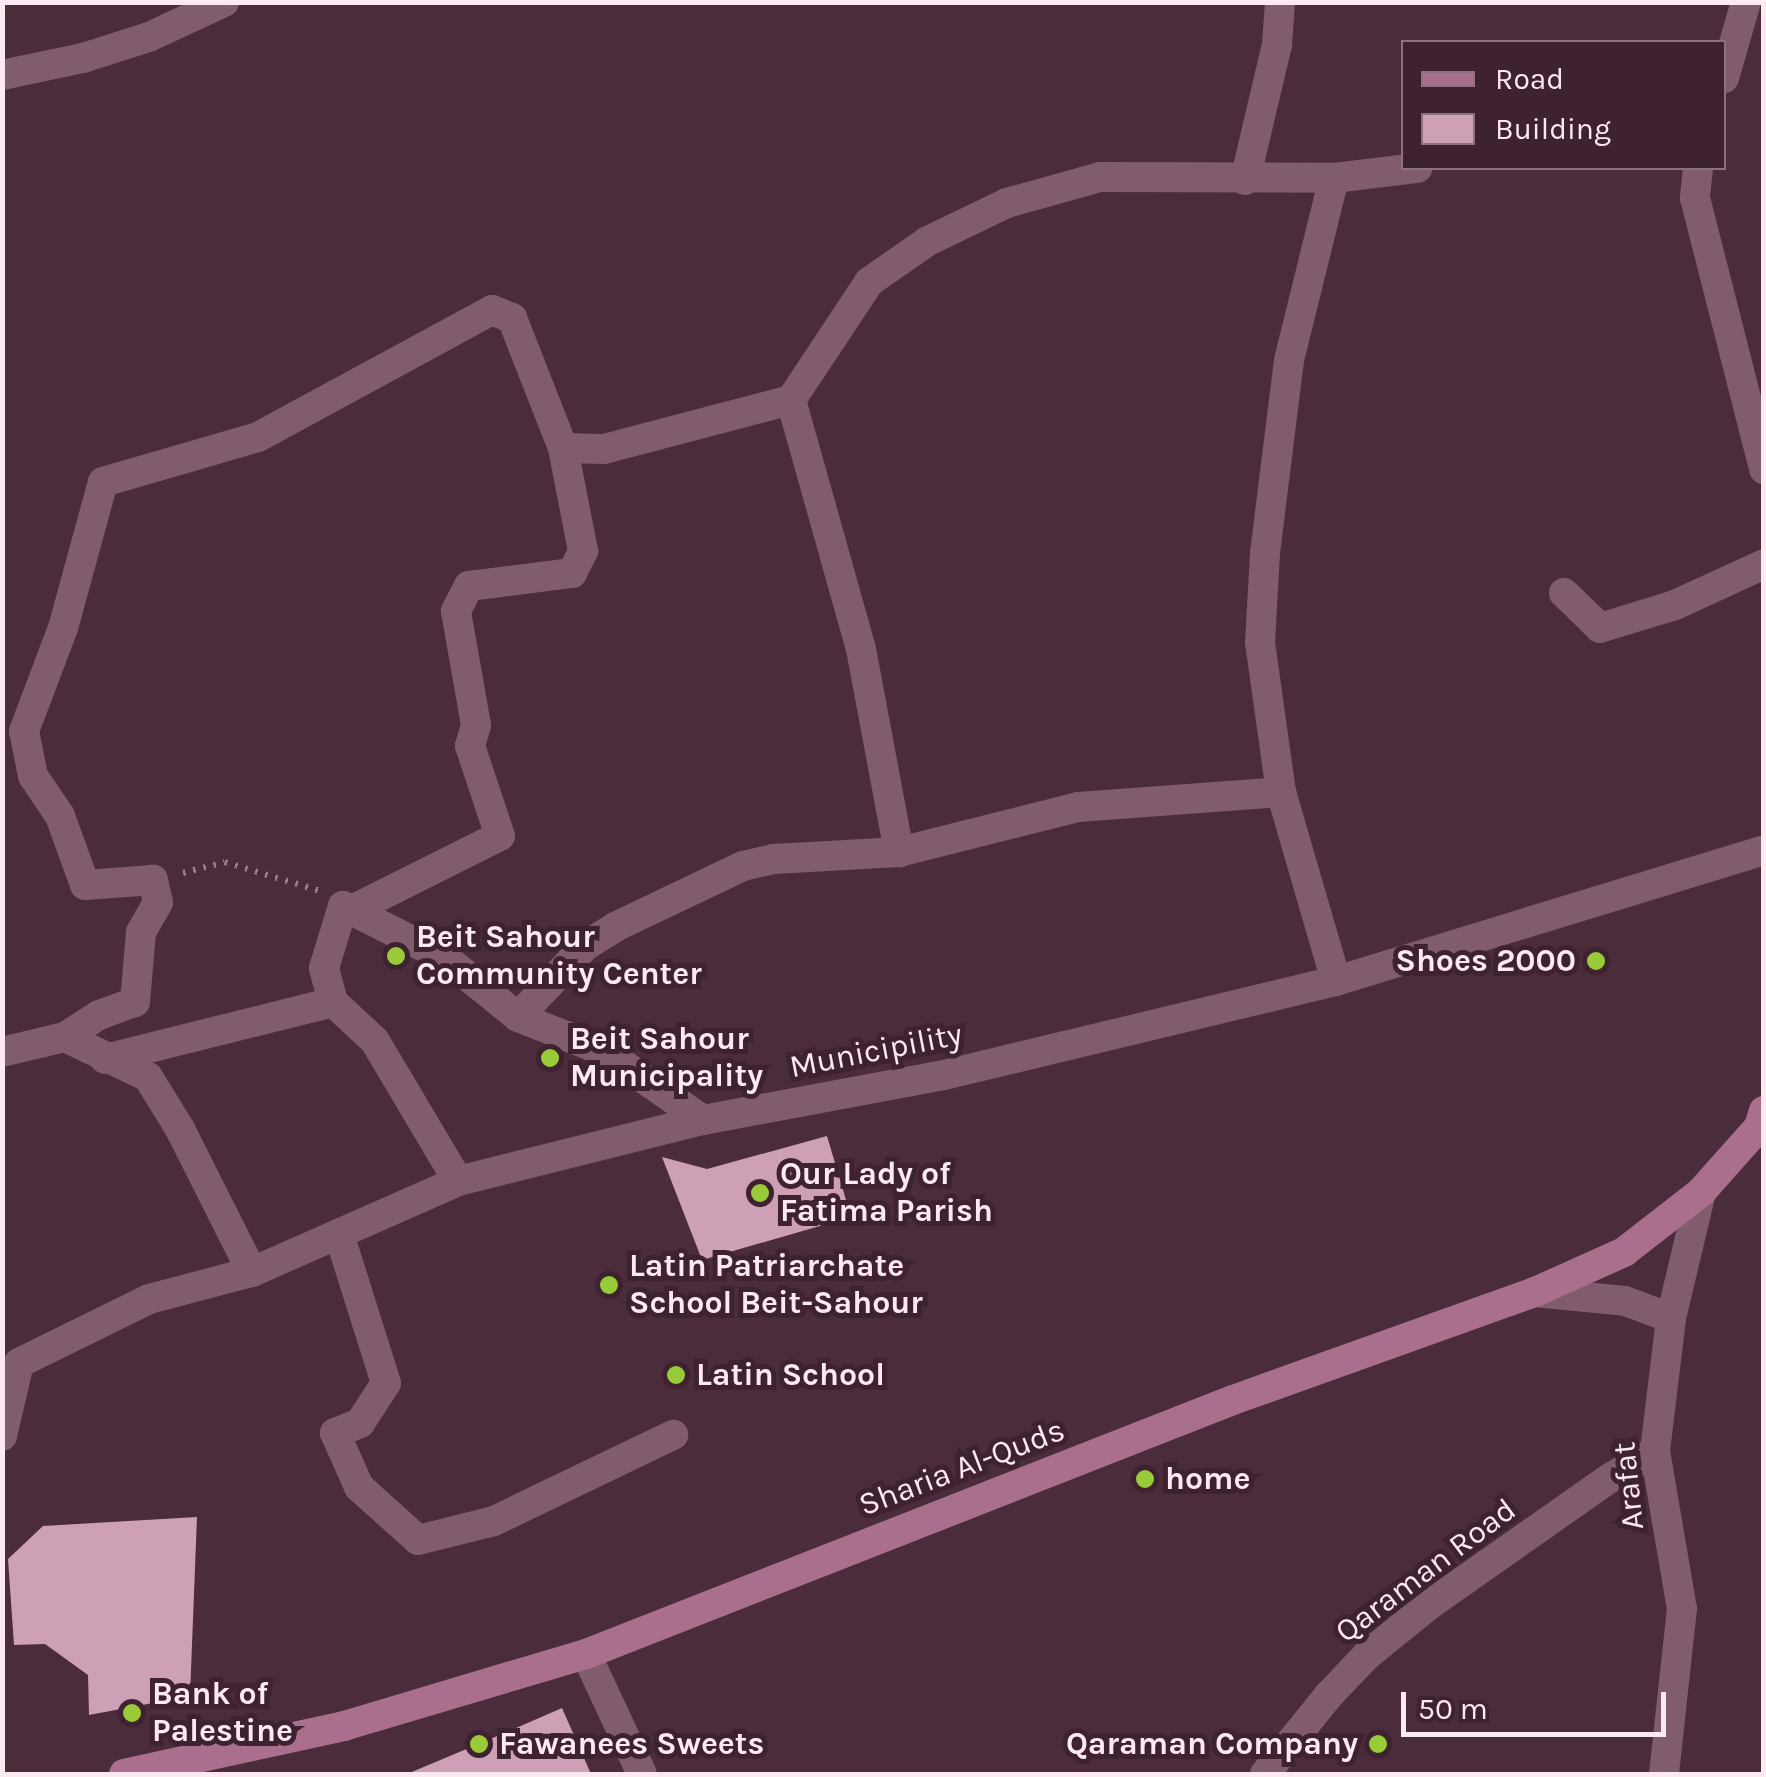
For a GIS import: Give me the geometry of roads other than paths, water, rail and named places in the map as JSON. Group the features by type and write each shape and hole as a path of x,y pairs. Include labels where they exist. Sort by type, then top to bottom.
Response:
{"main road":[{"name":"Sharia Al-Quds","path":"124,1774 344,1726 586,1654 1233,1400 1534,1292 1624,1252 1701,1192 1759,1127 1764,1111"}],"street":[{"path":"2,75 83,58 148,37 224,2"},
{"path":"1245,180 1277,45 1280,2"},
{"path":"1726,71 1746,2"},
{"path":"563,448 604,449 791,400 868,282 928,241 1007,202 1100,178 1334,178 1401,170"},
{"path":"1698,170 1695,198 1764,469"},
{"path":"1334,178 1289,360 1265,553 1260,643 1281,792 1336,981"},
{"path":"2,1052 65,1037 98,1015 136,1002 141,932 158,902 153,880 84,885 60,816 18,777 24,731 63,628 103,482 258,437 492,310 512,318 563,448 583,552 572,573 469,586 456,611 476,725 470,746 500,836 347,908 324,968 333,1002 375,1041 458,1181"},
{"path":"791,400 861,649 898,852"},
{"path":"1564,593 1600,628 1676,605 1764,564"},
{"path":"518,1018 586,946 615,926 743,866 774,860 898,852 1078,807 1281,792"},
{"name":"Municipility","path":"11,1359 149,1299 252,1272 458,1181 703,1120 944,1075 1336,981 1764,850"},
{"path":"347,908 444,957 518,1018 604,1051 703,1120"},
{"path":"105,1059 333,1002"},
{"path":"65,1037 148,1077 180,1128 252,1272"},
{"name":"Arafat","path":"1664,1774 1682,1609 1656,1451 1671,1318 1701,1192"},
{"path":"338,1234 386,1382 360,1423 335,1433 359,1487 418,1540 494,1520 672,1435"},
{"path":"1534,1292 1624,1301 1671,1318"},
{"path":"2,1436 11,1359"},
{"name":"Qaraman Road","path":"1264,1774 1328,1694 1366,1656 1429,1605 1610,1478 1656,1451"},
{"path":"586,1654 642,1774"}],"place":[{"name":"Beit Sahour Community Center","path":"396,956"},
{"name":"Shoes 2000","path":"1596,961"},
{"name":"Beit Sahour Municipality","path":"550,1058"},
{"name":"Our Lady of Fatima Parish","path":"760,1193"},
{"name":"Latin Patriarchate School Beit-Sahour","path":"609,1285"},
{"name":"Latin School","path":"676,1375"},
{"name":"home","path":"1145,1479"},
{"name":"Bank of Palestine","path":"132,1713"},
{"name":"Fawanees Sweets","path":"479,1744"},
{"name":"Qaraman Company","path":"1378,1744"}]}
